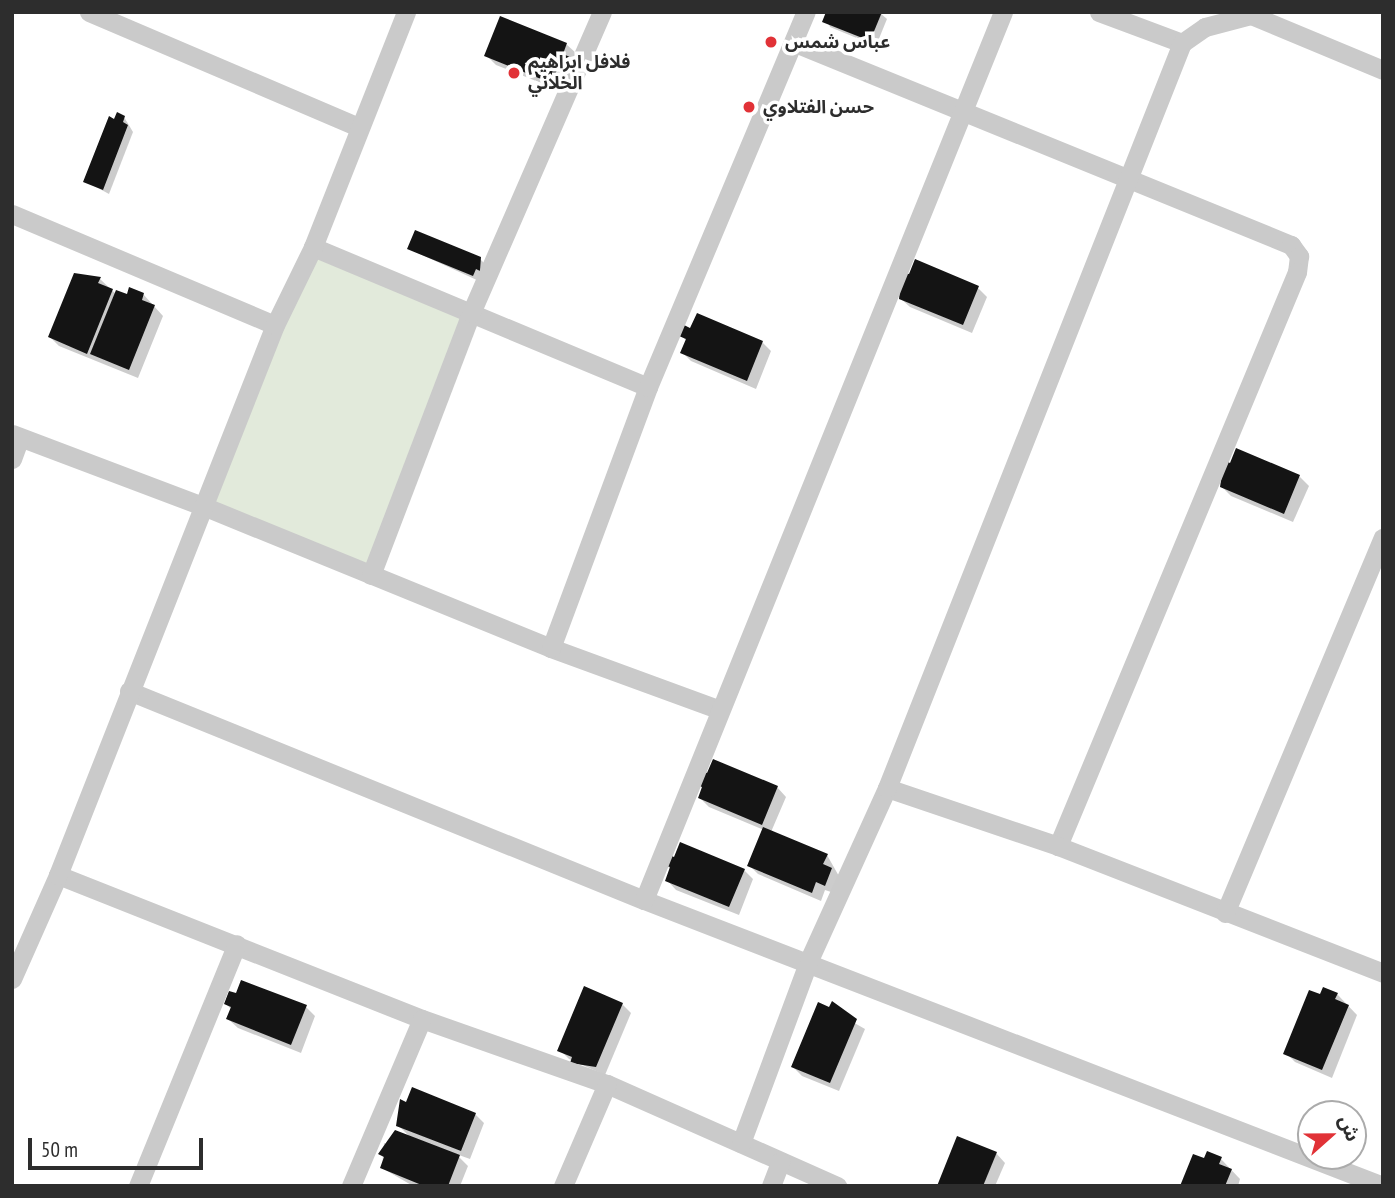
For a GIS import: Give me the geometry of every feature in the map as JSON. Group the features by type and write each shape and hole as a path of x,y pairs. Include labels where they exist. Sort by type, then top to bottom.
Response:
{"street":[{"path":"89,12 358,127"},
{"path":"12,979 58,875 275,325 313,247 358,127 406,12"},
{"path":"371,575 471,313 602,12"},
{"path":"551,648 648,387 806,12"},
{"path":"644,900 1003,12"},
{"path":"1099,12 1182,43"},
{"path":"741,1143 809,960 887,788 1182,43 1205,27 1252,14 1383,70"},
{"path":"794,43 1126,181 1291,245 1299,256 1058,846"},
{"path":"12,214 275,325"},
{"path":"313,247 648,387"},
{"path":"12,459 16,436 203,506 551,648 720,710"},
{"path":"1225,913 1383,538"},
{"path":"129,691 644,900 809,960 1383,1186"},
{"path":"887,788 1058,846 1383,973"},
{"path":"58,875 422,1019 607,1084 837,1186"},
{"path":"138,1186 237,944"},
{"path":"351,1186 422,1019"},
{"path":"563,1186 607,1084"},
{"path":"771,1186 780,1162"}],"green space":[{"path":"313,247 471,313 371,575 203,506"}],"building":[{"path":"826,12 882,12 870,41 822,22"},
{"path":"500,16 567,43 563,54 570,57 564,72 557,70 551,83 484,56"},
{"path":"117,112 125,116 123,122 128,125 103,190 83,182 109,116 114,119"},
{"path":"415,230 481,257 480,271 476,269 473,276 407,249"},
{"path":"915,259 979,286 963,325 899,299 902,272 909,274"},
{"path":"74,273 101,277 98,283 113,289 87,354 48,337"},
{"path":"129,287 144,293 142,300 155,305 129,370 90,354 116,290 127,294"},
{"path":"697,313 763,341 747,381 680,353 686,339 679,336 684,325 690,328"},
{"path":"1236,448 1300,475 1284,514 1220,487 1224,460 1230,463"},
{"path":"713,759 778,786 762,825 698,798 702,787 696,784 701,770 707,773"},
{"path":"763,827 828,854 823,864 832,868 825,886 816,882 812,893 747,866"},
{"path":"680,842 745,869 729,907 665,881 670,867 664,865 668,854 674,857"},
{"path":"241,980 307,1005 291,1045 226,1019 231,1007 224,1004 229,991 236,993"},
{"path":"584,986 623,1003 596,1067 570,1063 572,1057 557,1051"},
{"path":"1323,987 1338,993 1335,999 1349,1005 1322,1070 1283,1054 1309,990 1320,994"},
{"path":"832,1001 857,1019 830,1083 791,1067 818,1002 829,1007"},
{"path":"412,1087 476,1113 461,1151 396,1126 400,1099 406,1102"},
{"path":"395,1130 460,1155 448,1186 424,1186 380,1168 384,1157 378,1154"},
{"path":"957,1136 997,1152 983,1186 937,1186"},
{"path":"1207,1151 1222,1157 1219,1164 1232,1169 1225,1186 1180,1186 1193,1154 1204,1158"}],"place":[{"name":"عباس شمس","path":"771,42"},
{"name":"فلافل ابراهيم الخلاني","path":"514,73"},
{"name":"حسن الفتلاوي","path":"749,107"}]}
